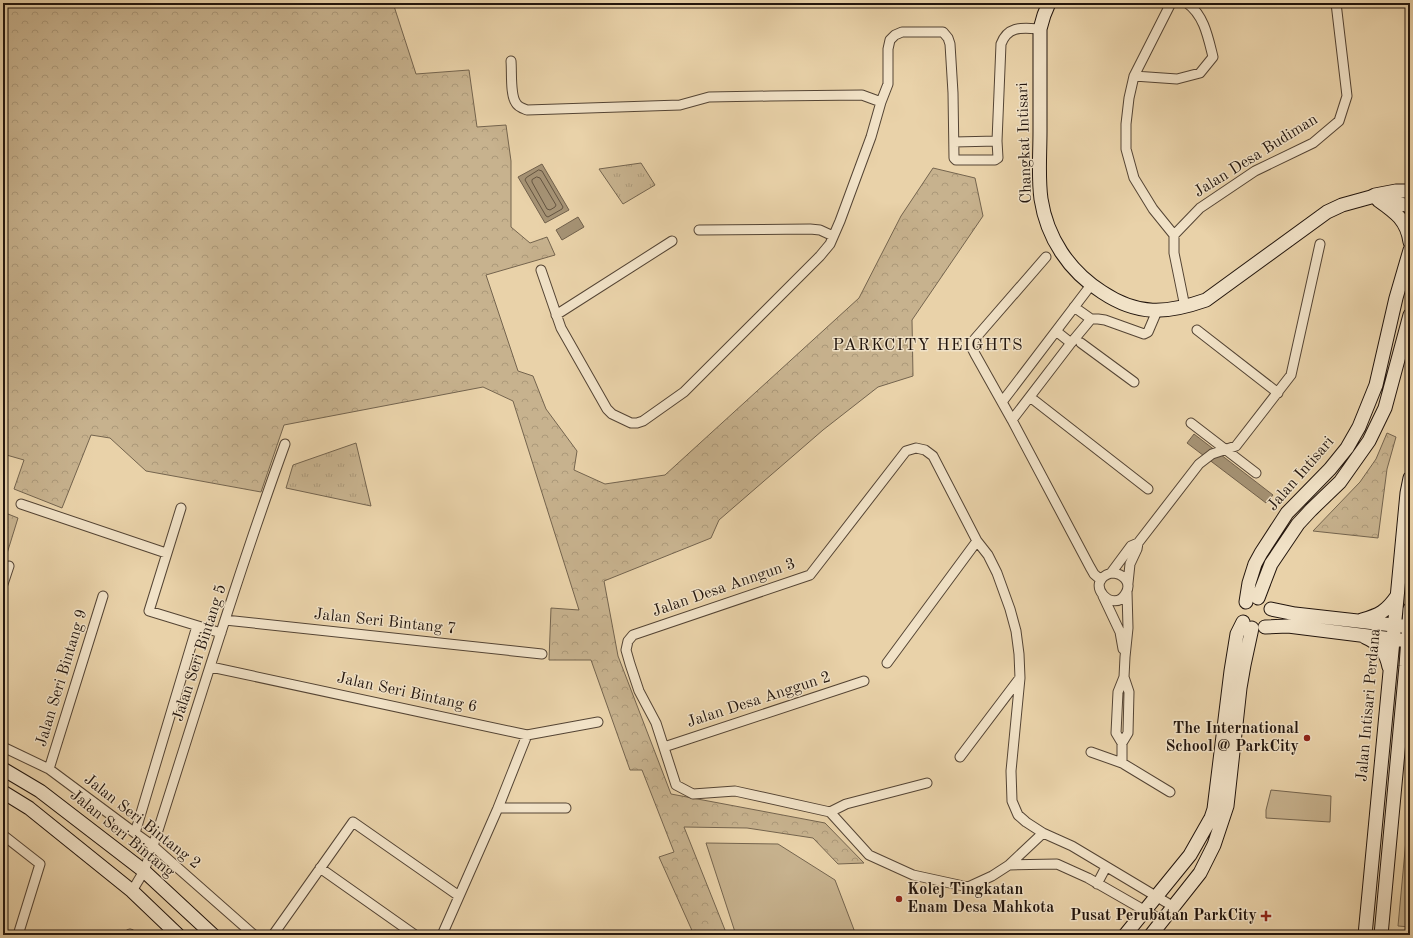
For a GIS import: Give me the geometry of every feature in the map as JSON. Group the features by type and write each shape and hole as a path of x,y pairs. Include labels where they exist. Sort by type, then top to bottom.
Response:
{"street":[{"name":"Changkat Intisari","path":"1049,3 1040,29 1040,170 1042,204 1054,241 1062,255 1091,285 1116,301 1145,310 1157,311 1185,307 1206,300 1327,212 1342,205 1396,191 1410,191"},
{"path":"1171,3 1134,76 1127,111 1126,149 1134,178 1153,210 1174,235 1174,253 1185,307"},
{"path":"1134,76 1177,79 1200,73 1213,57 1207,31 1194,8 1187,3"},
{"name":"Jalan Desa Budiman","path":"1174,235 1200,208 1255,171 1313,143 1339,121 1347,96 1336,3"},
{"path":"541,270 561,328 607,409 612,414 631,423 643,421 684,392 820,256 830,244 871,137 888,84 888,49 890,40 895,35 902,32 943,32 948,38 950,44 954,158 956,160 997,159 1002,40 1009,31 1018,28 1040,29"},
{"path":"511,61 513,97 516,104 520,108 527,110 680,105 710,97 862,95 881,102"},
{"path":"977,141 977,159"},
{"path":"954,142 997,141"},
{"path":"1410,180 1375,197 1394,211 1405,224 1409,232 1410,242"},
{"name":"Changkat Intisari","path":"1375,197 1410,206"},
{"path":"699,230 810,229 820,230 833,236"},
{"path":"556,315 672,241"},
{"path":"1125,657 1120,632 1102,595 1100,587 1101,580 1107,574 1111,573 1132,546 1138,543 1199,464 1212,454 1236,446 1291,376 1320,244"},
{"name":"Jalan Intisari","path":"1252,600 1249,583 1255,564 1261,553 1287,513 1330,469 1346,448 1359,427 1376,386 1396,298 1410,250"},
{"path":"1046,257 973,341 972,348 1012,420 1090,568 1101,580"},
{"path":"1002,402 1091,285"},
{"path":"1074,307 1091,319"},
{"path":"1012,420 1091,319 1098,318 1144,334 1148,332 1157,311"},
{"name":"Jalan Intisari","path":"1252,600 1271,564 1298,524 1340,482 1369,441 1385,408 1410,315"},
{"path":"1197,330 1278,393"},
{"path":"1056,331 1071,343"},
{"path":"1081,343 1134,382"},
{"path":"1030,397 1148,489"},
{"path":"1191,423 1256,473"},
{"name":"Jalan Seri Bintang 5","path":"132,891 144,871 153,846 225,620 285,444"},
{"name":"Jalan Desa Anngun 3","path":"830,812 735,791 693,794 676,785 656,723 639,691 626,650 628,641 633,635 810,575 906,451 916,448 925,450 933,456 977,541 988,555 997,573 1010,608 1016,631 1020,678 1011,771 1012,802 1018,815 1026,822 1072,846 1174,907"},
{"name":"Jalan Intisari Perdana","path":"1365,935 1396,596 1407,493 1410,478"},
{"path":"21,504 166,553"},
{"path":"181,508 149,610 221,633"},
{"path":"888,663 977,541"},
{"path":"1102,595 1109,600 1118,600 1125,596 1130,564 1137,549 1138,543"},
{"path":"3,584 9,566"},
{"path":"1111,573 1120,574 1123,576 1127,588 1128,628 1124,677 1118,692 1116,733 1122,743 1122,764"},
{"name":"Jalan Seri Bintang 9","path":"49,769 103,596"},
{"path":"1356,621 1373,617 1386,610 1396,596"},
{"path":"1125,935 1190,855 1211,818 1214,809 1230,671 1237,634 1253,626 1271,619 1271,608 1264,600 1252,600 1243,606 1241,612 1253,626 1288,626 1409,641"},
{"path":"1271,608 1295,614 1409,627"},
{"name":"Jalan Intisari Perdana","path":"1381,935 1408,664 1410,609"},
{"name":"Jalan Seri Bintang 7","path":"225,620 542,654"},
{"path":"135,833 197,626"},
{"path":"1151,935 1200,873 1214,845 1227,806 1240,688 1253,626"},
{"path":"1360,636 1373,640 1381,648 1386,656 1390,670"},
{"name":"Jalan Seri Bintang 6","path":"211,667 527,734 598,722"},
{"path":"960,757 1020,678"},
{"name":"Jalan Desa Anggun 2","path":"664,747 864,681"},
{"path":"442,935 498,808 527,734"},
{"name":"Jalan Seri Bintang 2","path":"3,747 49,769 153,846 254,935"},
{"path":"1091,752 1122,764 1170,792"},
{"name":"Jalan Seri Bintang","path":"3,769 40,791 144,871 213,935"},
{"path":"927,784 846,804 830,812 869,855 912,875 968,887 992,876 1010,865 1043,832"},
{"path":"3,792 29,808 132,891 178,935"},
{"path":"498,808 566,808"},
{"path":"273,935 352,822 459,896"},
{"path":"1376,822 1392,822"},
{"path":"3,835 40,864 18,935"},
{"path":"1010,865 1057,864 1069,868 1163,921"},
{"path":"1097,884 1106,867"},
{"path":"320,868 415,935"}],"green space":[{"path":"3,3 393,3 416,74 469,70 477,127 506,125 511,161 511,227 530,243 547,237 555,255 486,275 518,371 533,376 546,409 577,451 574,470 605,484 665,475 859,298 901,216 933,168 975,178 983,216 912,320 913,376 878,387 823,430 719,520 711,538 604,581 618,656 671,794 825,823 864,863 838,864 813,838 747,828 684,827 727,935 694,935 659,857 674,852 642,770 630,770 591,660 549,660 551,608 579,610 513,401 483,387 284,425 261,492 146,471 110,438 91,435 62,508 14,489 24,460 3,454"},
{"path":"641,163 655,185 623,204 599,169"},
{"path":"1387,433 1396,437 1387,469 1378,538 1313,531 1360,482 1376,459"},
{"path":"356,443 371,506 286,488 293,465"},
{"path":"3,512 18,518 5,560 3,559"},
{"path":"1271,790 1331,796 1330,822 1266,818 1266,810"},
{"path":"1407,829 1410,829 1410,927 1398,926"},
{"path":"706,843 778,844 835,880 856,935 736,935"}],"water":[{"path":"542,164 569,210 545,223 518,177"},
{"path":"578,217 584,227 562,240 556,230"},
{"path":"1194,434 1273,495 1266,503 1187,443"}],"place":[{"name":"The International School @ ParkCity","path":"1307,738"},
{"name":"Kolej Tingkatan Enam Desa Mahkota","path":"899,899"},
{"name":"Pusat Perubatan ParkCity","path":"1266,916"}],"district":[{"name":"PARKCITY HEIGHTS","path":"928,345"}]}
